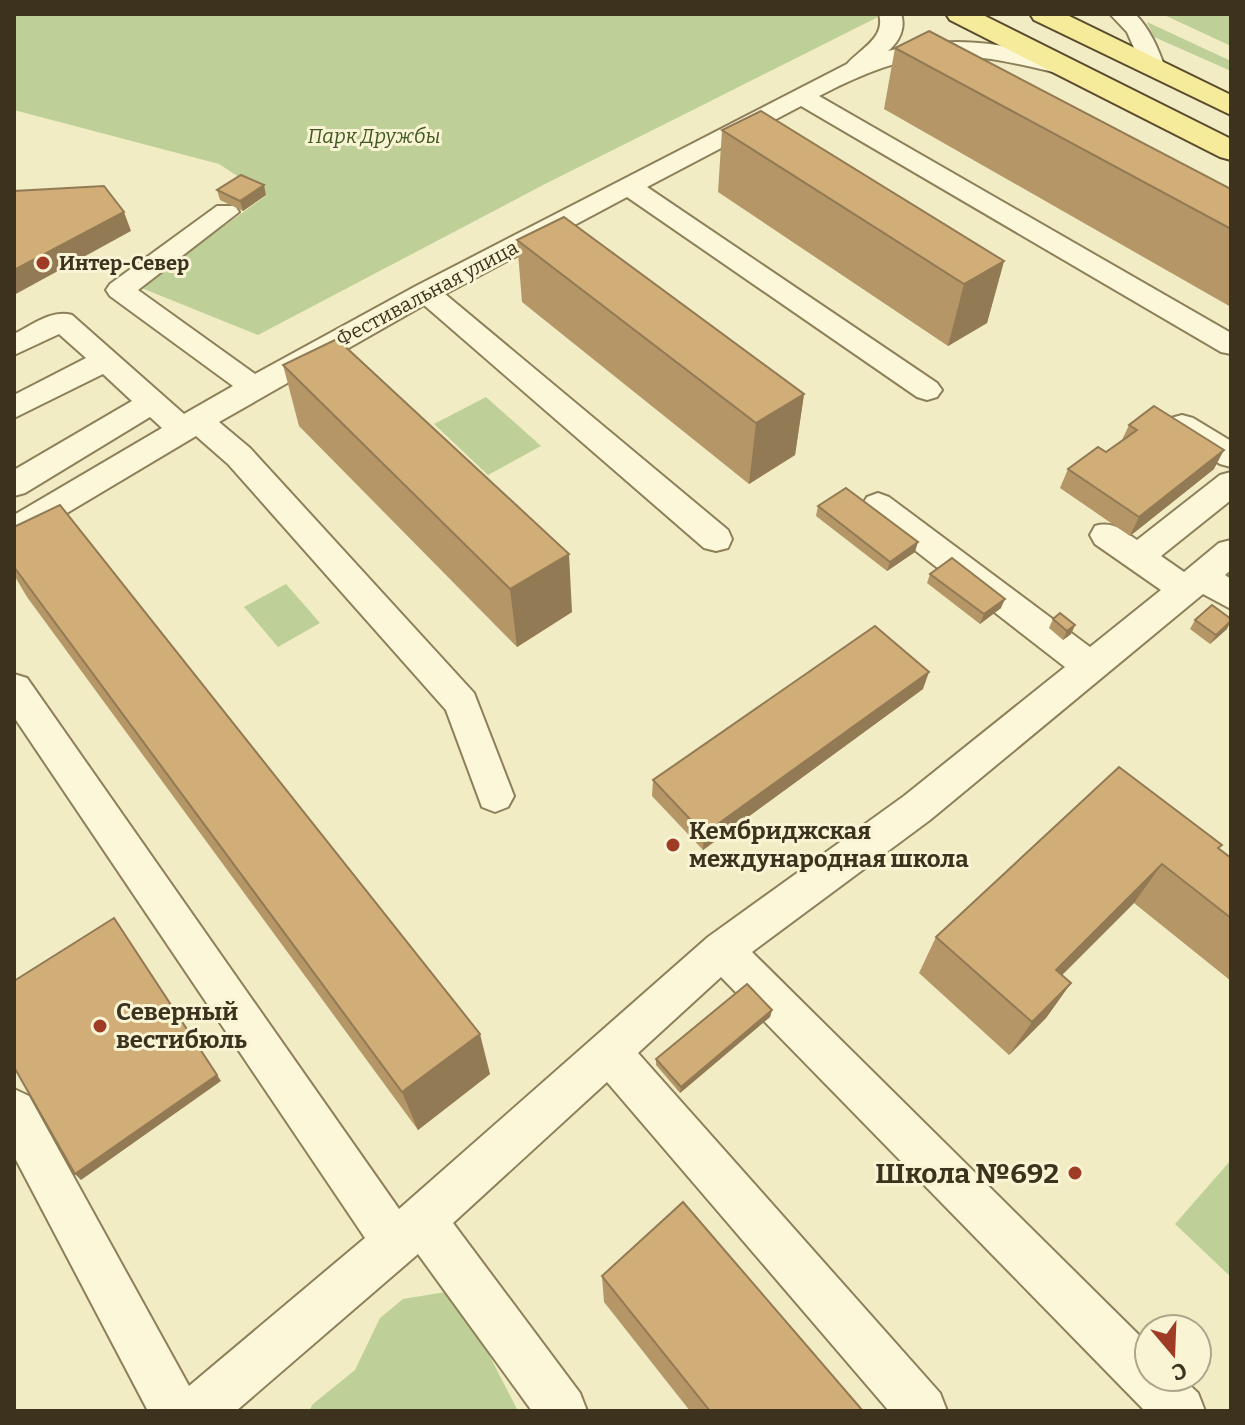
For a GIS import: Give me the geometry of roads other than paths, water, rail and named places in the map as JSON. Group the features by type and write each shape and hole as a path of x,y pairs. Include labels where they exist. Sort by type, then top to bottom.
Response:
{"main road":[{"path":"960,14 1231,151"},
{"path":"1044,14 1224,99"}],"street":[{"name":"Фестивальная улица","path":"849,71 886,41 893,23 890,14"},
{"path":"1121,14 1132,21 1140,34 1153,68"},
{"name":"Фестивальная улица","path":"14,530 188,423 426,292 849,71 913,50 969,45 1008,51 1066,68"},
{"path":"801,96 1231,345"},
{"path":"628,186 927,390"},
{"path":"226,212 120,290 254,387"},
{"path":"426,292 716,539"},
{"path":"14,346 62,321 107,359 151,403 239,456 461,703 495,796"},
{"path":"14,408 107,359"},
{"path":"14,485 151,403"},
{"path":"1154,408 1231,456"},
{"path":"1138,557 1231,483"},
{"path":"878,505 1092,668"},
{"path":"1106,535 1138,557 1212,578"},
{"path":"198,1411 408,1232 722,950 917,808 1092,668 1212,578"},
{"path":"14,688 408,1232 562,1411"},
{"path":"722,950 1180,1411"},
{"path":"608,1051 922,1411"},
{"path":"14,1111 175,1411"}],"place":[{"name":"Интер-Север","path":"43,263"},
{"name":"Кембриджская международная школа","path":"673,845"},
{"name":"Северный вестибюль","path":"100,1026"},
{"name":"Школа №692","path":"1075,1173"}],"park label":[{"name":"Парк Дружбы","path":"374,136"}]}
